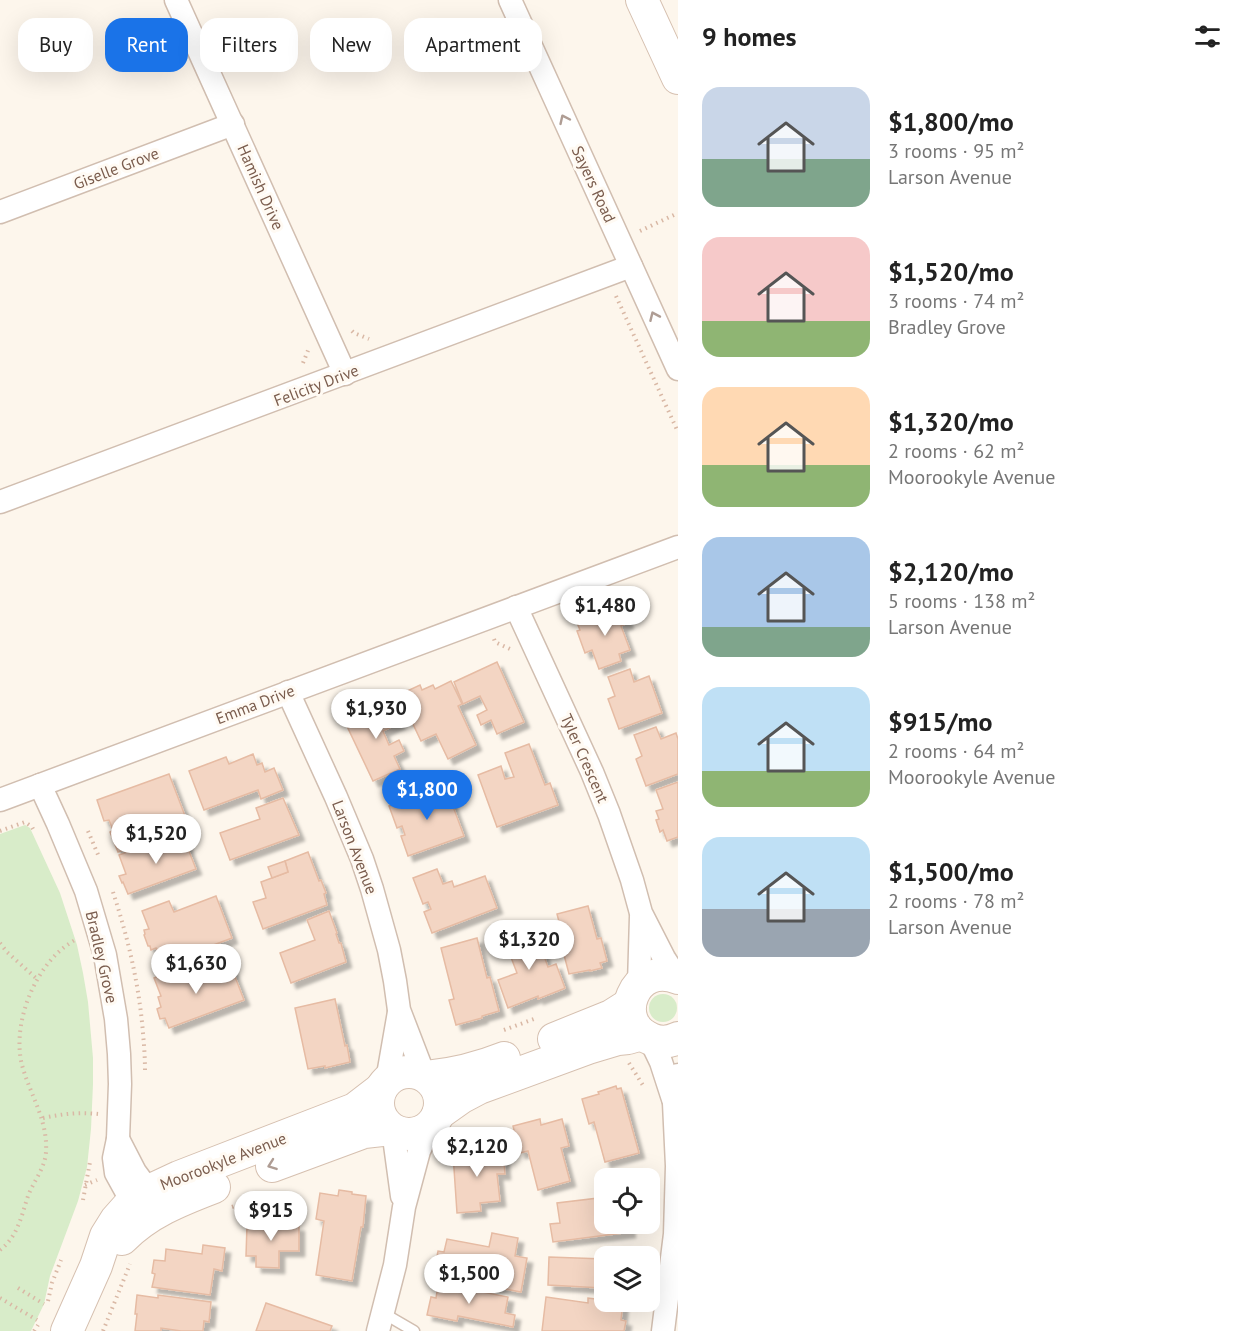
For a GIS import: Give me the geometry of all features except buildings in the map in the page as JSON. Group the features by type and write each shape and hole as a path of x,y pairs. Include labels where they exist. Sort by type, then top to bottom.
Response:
{"street":[{"name":"Hamish Drive","path":"176,0 345,374"},
{"name":"Sayers Road","path":"510,0 678,369"},
{"path":"642,0 678,78"},
{"name":"Giselle Grove","path":"0,212 233,124"},
{"name":"Felicity Drive","path":"0,502 631,266"},
{"name":"Emma Drive","path":"0,800 678,547"},
{"name":"Tyler Crescent","path":"516,607 609,813 641,913 677,978"},
{"name":"Larson Avenue","path":"288,692 362,859 389,950 399,1010 425,1076"},
{"name":"Bradley Grove","path":"40,785 86,891 105,955 116,1019 120,1084 114,1158 116,1173 144,1203"},
{"name":"Tyler Crescent","path":"635,994 641,913"},
{"path":"647,1037 588,1048 479,1088 462,1097 425,1131 412,1135 392,1129 379,1114 378,1097 384,1085 400,1072 408,1071 425,1076 454,1074 487,1065 602,1019 635,994 645,980 660,975 677,978"},
{"path":"635,994 630,1012 632,1020 636,1028 647,1037 661,1062 674,1103"},
{"name":"Larson Avenue","path":"384,1085 399,1010"},
{"path":"663,1331 675,1234 677,1166 674,1103 678,1075"},
{"path":"381,1322 395,1265 404,1207 420,1151 440,1106 440,1098 433,1083 425,1076"},
{"name":"Moorookyle Avenue","path":"47,1325 96,1266 132,1229 144,1203 179,1177 355,1109 384,1085"},
{"path":"392,1129 404,1207"},
{"name":"Moorookyle Avenue","path":"144,1203 186,1197 364,1132 392,1129"}],"lane":[{"path":"381,1322 414,1331"}],"path":[{"path":"487,619 495,642 510,648 514,658"},
{"path":"0,831 25,822 32,827 35,834"},
{"path":"0,1250 16,1233 29,1193 45,1161 46,1152 43,1118 21,1062 21,1032 24,1016 37,979 55,954 77,939 80,949"},
{"path":"0,943 37,979"},
{"path":"503,1031 534,1019"},
{"path":"645,1089 628,1063 647,1037"},
{"path":"94,1123 95,1104"},
{"path":"43,1118 82,1112 95,1114 118,1128"},
{"path":"82,1200 91,1156"},
{"path":"228,1209 270,1193"},
{"path":"103,1331 133,1255"},
{"path":"18,1288 46,1303 61,1260"},
{"path":"0,1298 47,1325"},
{"path":"34,1331 47,1325"}],"green space":[{"path":"25,825 30,828 60,893 77,945 88,1002 93,1058 91,1129 87,1167 78,1201 50,1276 44,1304 31,1331 0,1331 0,834"},
{"path":"663,994 673,998 677,1008 673,1018 663,1022 653,1018 649,1008 653,998"}]}
